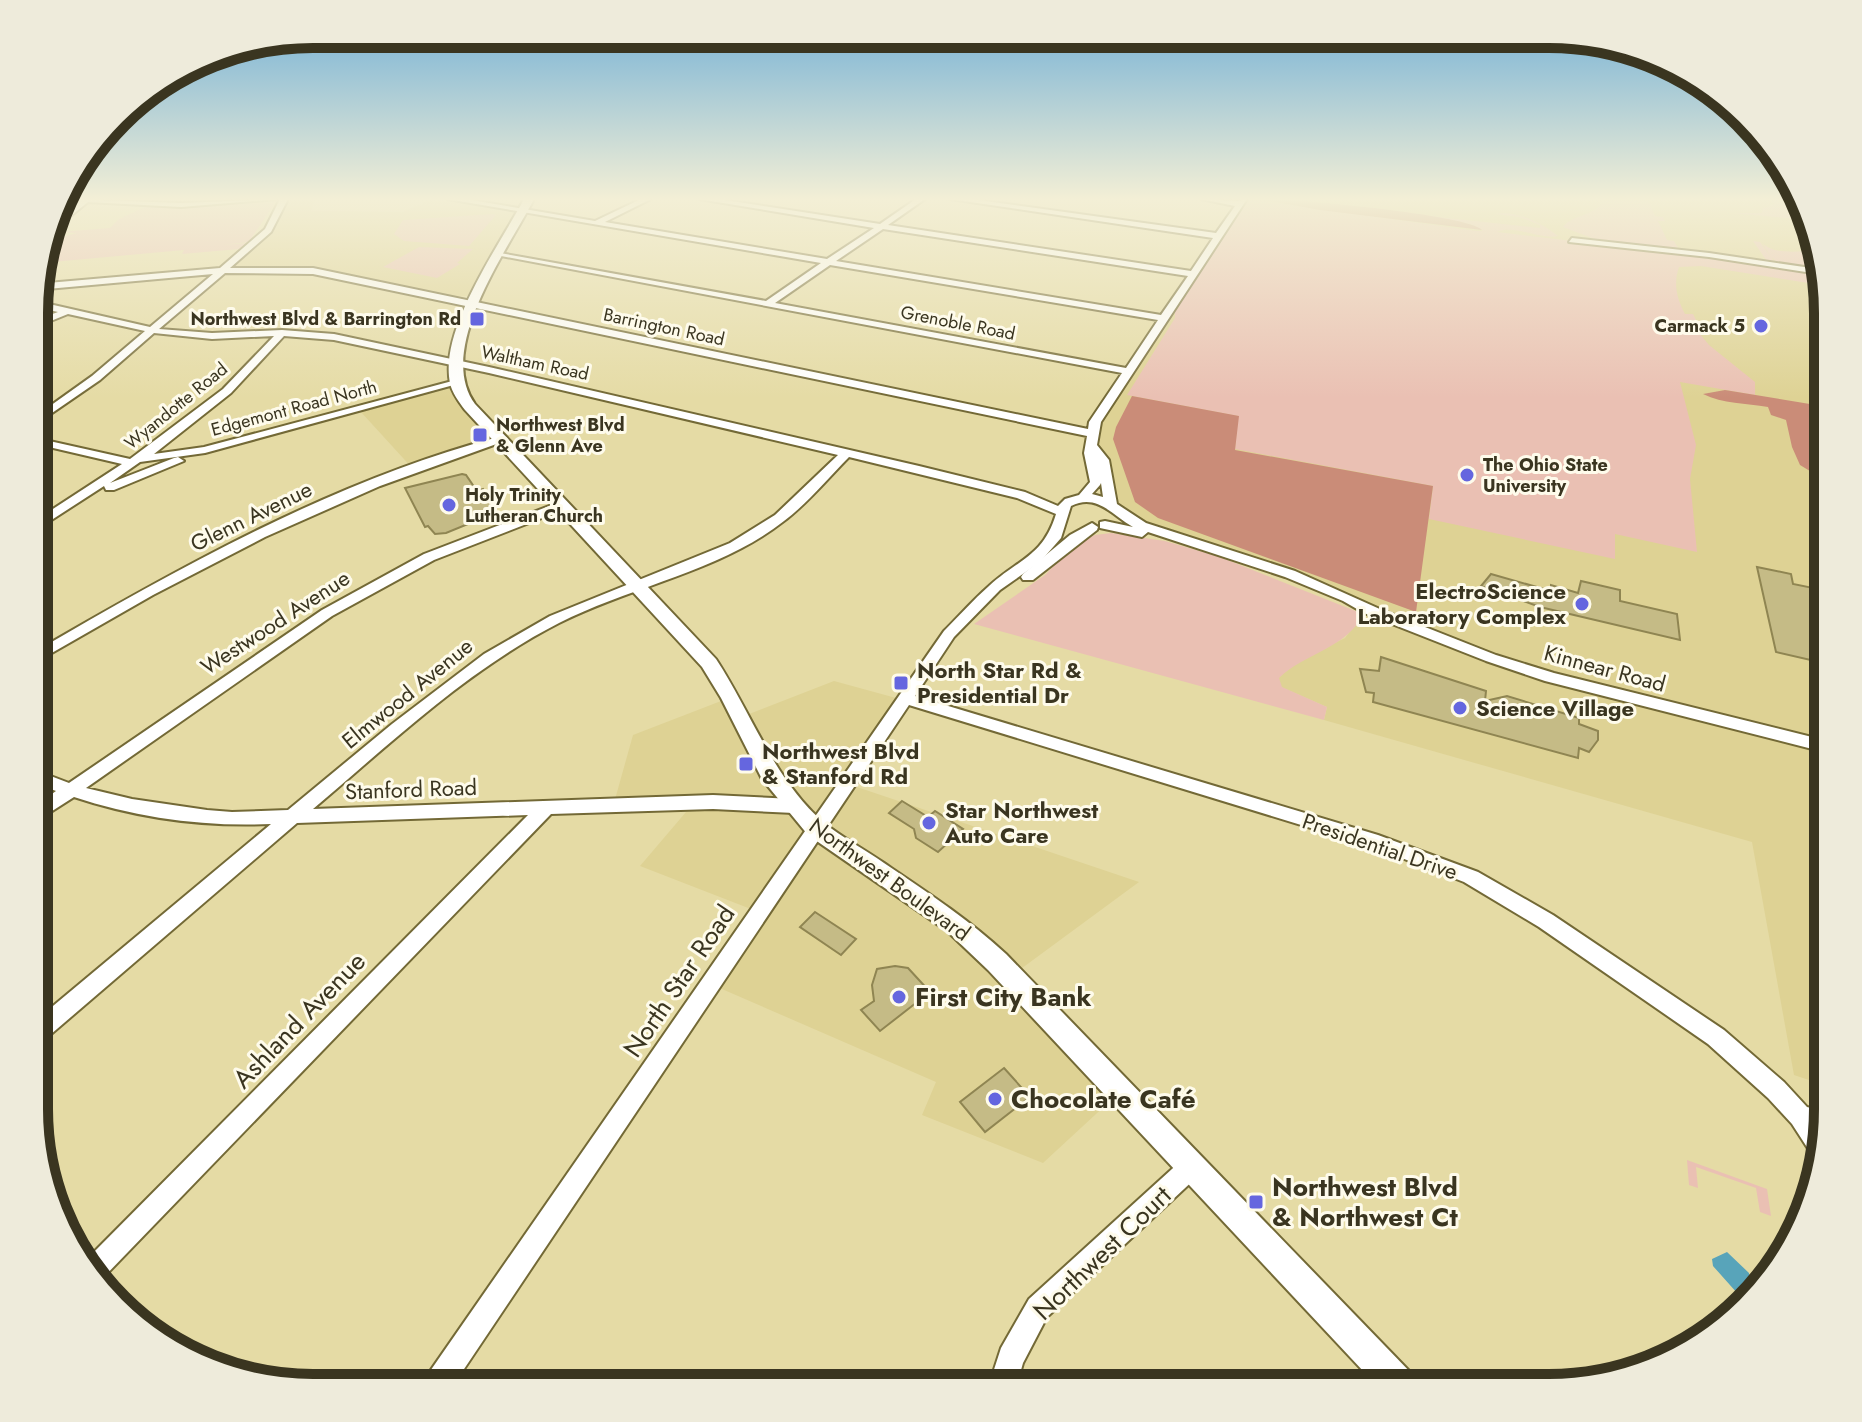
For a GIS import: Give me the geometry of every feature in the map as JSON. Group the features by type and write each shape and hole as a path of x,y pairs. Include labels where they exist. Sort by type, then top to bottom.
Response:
{"main road":[{"name":"Northwest Boulevard","path":"495,265 459,336 453,364 456,383 466,401 498,440 709,663 731,697 770,774 794,806 816,829 956,924 1016,982 1389,1374"}],"street":[{"path":"48,412 95,379 229,265"},
{"name":"Grenoble Road","path":"557,265 1127,371"},
{"path":"768,304 823,265"},
{"path":"848,265 1163,318"},
{"path":"1136,265 1193,274"},
{"path":"1079,498 1096,482 1091,439 1102,411 1199,265"},
{"path":"1775,265 1811,271"},
{"name":"Barrington Road","path":"50,286 224,270 313,271 1091,439"},
{"name":"Waltham Road","path":"48,306 152,330 212,336 282,333 334,337 489,370 1021,495 1079,498 1113,507"},
{"path":"48,319 70,310"},
{"name":"Wyandotte Road","path":"48,519 137,461 227,391 282,333"},
{"name":"Edgemont Road North","path":"137,461 205,450 456,383"},
{"path":"1091,439 1103,460 1115,518 1098,526"},
{"name":"Glenn Avenue","path":"48,650 185,570 282,522 353,490 498,440"},
{"path":"48,443 137,461"},
{"name":"Wyandotte Road","path":"84,497 205,450"},
{"name":"Elmwood Avenue","path":"49,1022 398,728 489,657 555,619 735,546 764,531 847,453"},
{"name":"Waltham Road","path":"1021,495 1062,514 1074,524 1098,526"},
{"name":"North Star Road","path":"445,1373 949,634 971,609 1035,559 1056,535 1065,504 1079,498"},
{"name":"Westwood Avenue","path":"49,805 276,647 376,584 429,557 561,506"},
{"name":"Kinnear Road","path":"1113,507 1136,524 1257,560 1307,579 1377,613"},
{"name":"North Star Road","path":"971,609 1035,573 1068,541 1098,526"},
{"name":"Kinnear Road","path":"1098,526 1207,550 1464,649 1550,677 1813,743"},
{"name":"Presidential Drive","path":"905,698 1378,842 1471,877 1546,921 1716,1037 1748,1062 1800,1116 1812,1135"},
{"name":"Stanford Road","path":"49,782 69,791 167,813 232,819 713,802 794,806"},
{"name":"Ashland Avenue","path":"99,1265 546,808"},
{"path":"1800,1116 1813,1119"},
{"name":"Northwest Court","path":"1006,1374 1011,1358 1038,1308 1191,1167"}],"shaded area":[{"path":"386,265 458,265 437,278 383,267"},
{"path":"488,265 473,293 452,297 328,270 234,267"},
{"name":"The Ohio State University","path":"1199,265 1810,265 1814,313 1813,1081 1794,1075 1752,842 1324,720 1327,707 1281,687 1278,678 1300,660 1345,638 1363,614 1375,613 1349,597 1165,533 1115,509 1091,445 1095,422"},
{"path":"1205,265 1765,265 1811,272 1812,284 1701,266 1679,267 1676,279 1678,297 1685,314 1693,314 1696,320 1689,321 1709,345 1755,382 1755,395 1680,382 1696,445 1690,479 1697,552 1615,534 1615,559 1429,519 1433,486 1235,449 1238,416 1127,395 1175,318 1175,310"},
{"path":"463,383 481,412 509,440 414,470 361,412"},
{"path":"1725,390 1814,405 1814,473 1800,465 1786,420 1771,415 1768,407 1703,394"},
{"path":"1132,396 1239,416 1235,450 1433,486 1416,612 1158,518 1135,502 1113,439"},
{"path":"1111,533 1165,541 1220,557 1363,614 1347,635 1279,678 1282,687 1327,707 1324,720 974,624 1045,575 1074,545 1095,535"},
{"path":"834,681 907,701 851,785 1139,882 1014,974 1122,1090 1043,1163 922,1115 936,1082 708,983 756,911 640,866 686,812 693,799 614,803 633,735 734,696 744,716"},
{"path":"1687,1160 1767,1189 1771,1216 1760,1212 1756,1188 1696,1167 1698,1188 1689,1185"}],"water":[{"path":"1727,1252 1749,1273 1751,1280 1738,1294 1713,1266 1712,1259"}],"building":[{"name":"Holy Trinity Lutheran Church","path":"462,474 477,491 483,489 493,504 490,515 446,533 435,534 428,526 425,527 405,488"},
{"path":"1757,567 1791,574 1793,584 1814,588 1814,661 1776,652"},
{"name":"ElectroScience Laboratory Complex","path":"1491,574 1551,591 1551,585 1578,593 1581,581 1620,590 1620,601 1677,614 1680,640 1540,607 1481,586"},
{"name":"Science Village","path":"1381,657 1486,691 1485,701 1507,696 1579,718 1579,724 1598,731 1598,740 1589,752 1579,748 1578,758 1373,702 1374,693 1366,692 1360,669 1379,671"},
{"name":"Star Northwest Auto Care","path":"902,801 928,817 935,811 963,829 938,852 916,838 914,829 889,813"},
{"path":"815,912 856,939 841,955 800,927"},
{"name":"First City Bank","path":"895,966 908,968 930,992 880,1031 861,1010 874,1001 872,985 877,969"},
{"name":"Chocolate Café","path":"1004,1068 1030,1097 985,1132 960,1102"}],"place":[{"name":"Northwest Blvd & Barrington Rd","path":"477,319"},
{"name":"Carmack 5","path":"1761,326"},
{"name":"Northwest Blvd & Glenn Ave","path":"480,435"},
{"name":"The Ohio State University","path":"1467,475"},
{"name":"Holy Trinity Lutheran Church","path":"449,505"},
{"name":"ElectroScience Laboratory Complex","path":"1582,604"},
{"name":"North Star Rd & Presidential Dr","path":"901,683"},
{"name":"Science Village","path":"1460,708"},
{"name":"Northwest Blvd & Stanford Rd","path":"746,764"},
{"name":"Star Northwest Auto Care","path":"929,823"},
{"name":"First City Bank","path":"899,997"},
{"name":"Chocolate Café","path":"995,1099"},
{"name":"Northwest Blvd & Northwest Ct","path":"1256,1202"}]}
